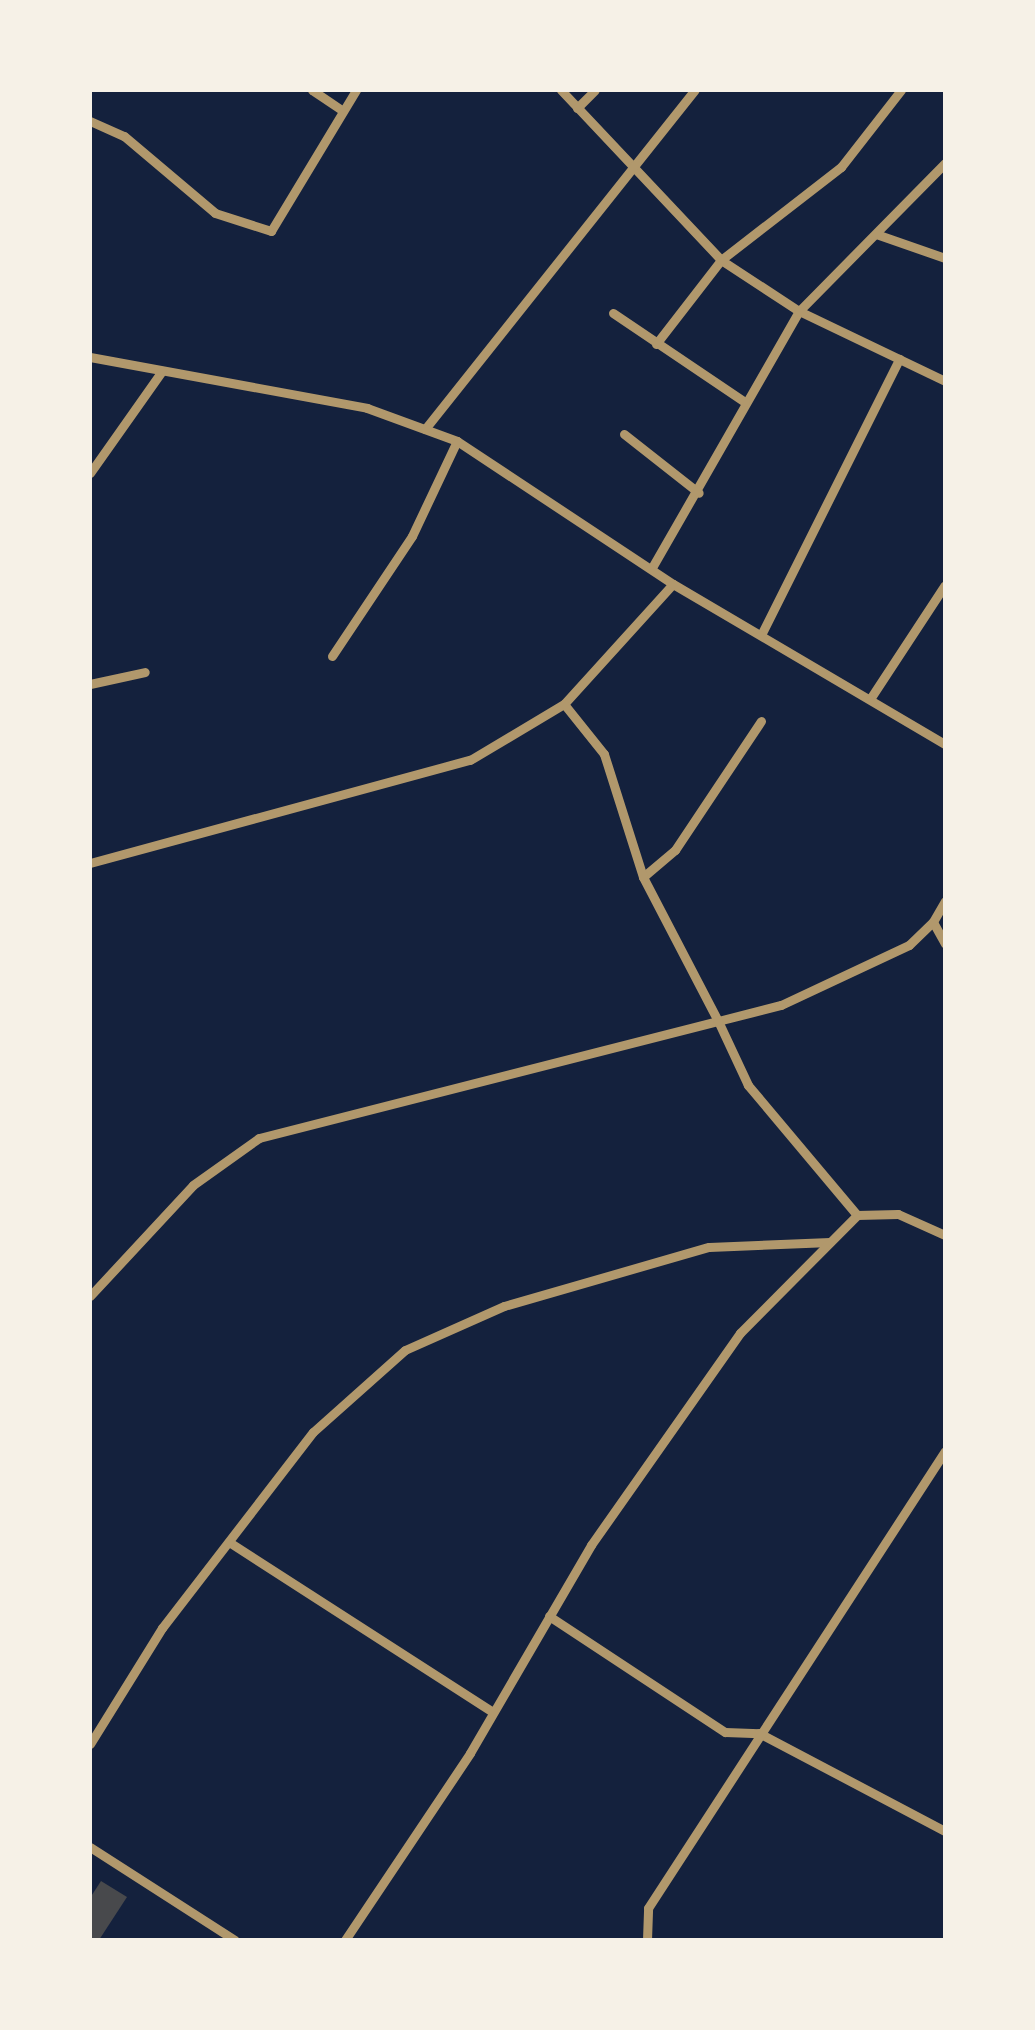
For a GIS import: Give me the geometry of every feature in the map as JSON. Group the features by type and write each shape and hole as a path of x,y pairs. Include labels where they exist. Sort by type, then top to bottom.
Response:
{"street":[{"path":"312,90 342,110"},
{"path":"90,121 124,136 215,213 271,231 356,90"},
{"path":"562,90 628,170 722,260 799,310 945,381"},
{"path":"577,108 595,90"},
{"path":"425,429 695,90"},
{"path":"656,344 722,260 841,167 900,90"},
{"path":"652,568 799,310 945,162"},
{"path":"876,234 945,258"},
{"path":"614,313 745,402"},
{"path":"90,357 368,408 458,442 673,584 945,744"},
{"path":"760,635 899,359"},
{"path":"90,472 162,371"},
{"path":"624,434 698,493"},
{"path":"332,656 412,536 458,442"},
{"path":"90,863 470,760 564,704 673,584"},
{"path":"870,699 945,585"},
{"path":"90,684 144,672"},
{"path":"564,704 604,754 643,877 748,1085 857,1215"},
{"path":"643,877 675,850 760,721"},
{"path":"90,1296 194,1185 260,1138 798,998 909,946 933,922 945,901"},
{"path":"933,922 945,944"},
{"path":"344,1940 492,1712 549,1616 740,1332 857,1215 898,1214 945,1234"},
{"path":"90,1744 229,1542 313,1432 405,1350 504,1306 709,1246 830,1242"},
{"path":"647,1940 648,1908 945,1451"},
{"path":"229,1542 492,1712"},
{"path":"549,1616 725,1732 759,1733 945,1831"},
{"path":"90,1847 235,1940"}],"building":[{"path":"101,1881 127,1897 99,1940 90,1940 90,1898"}]}
